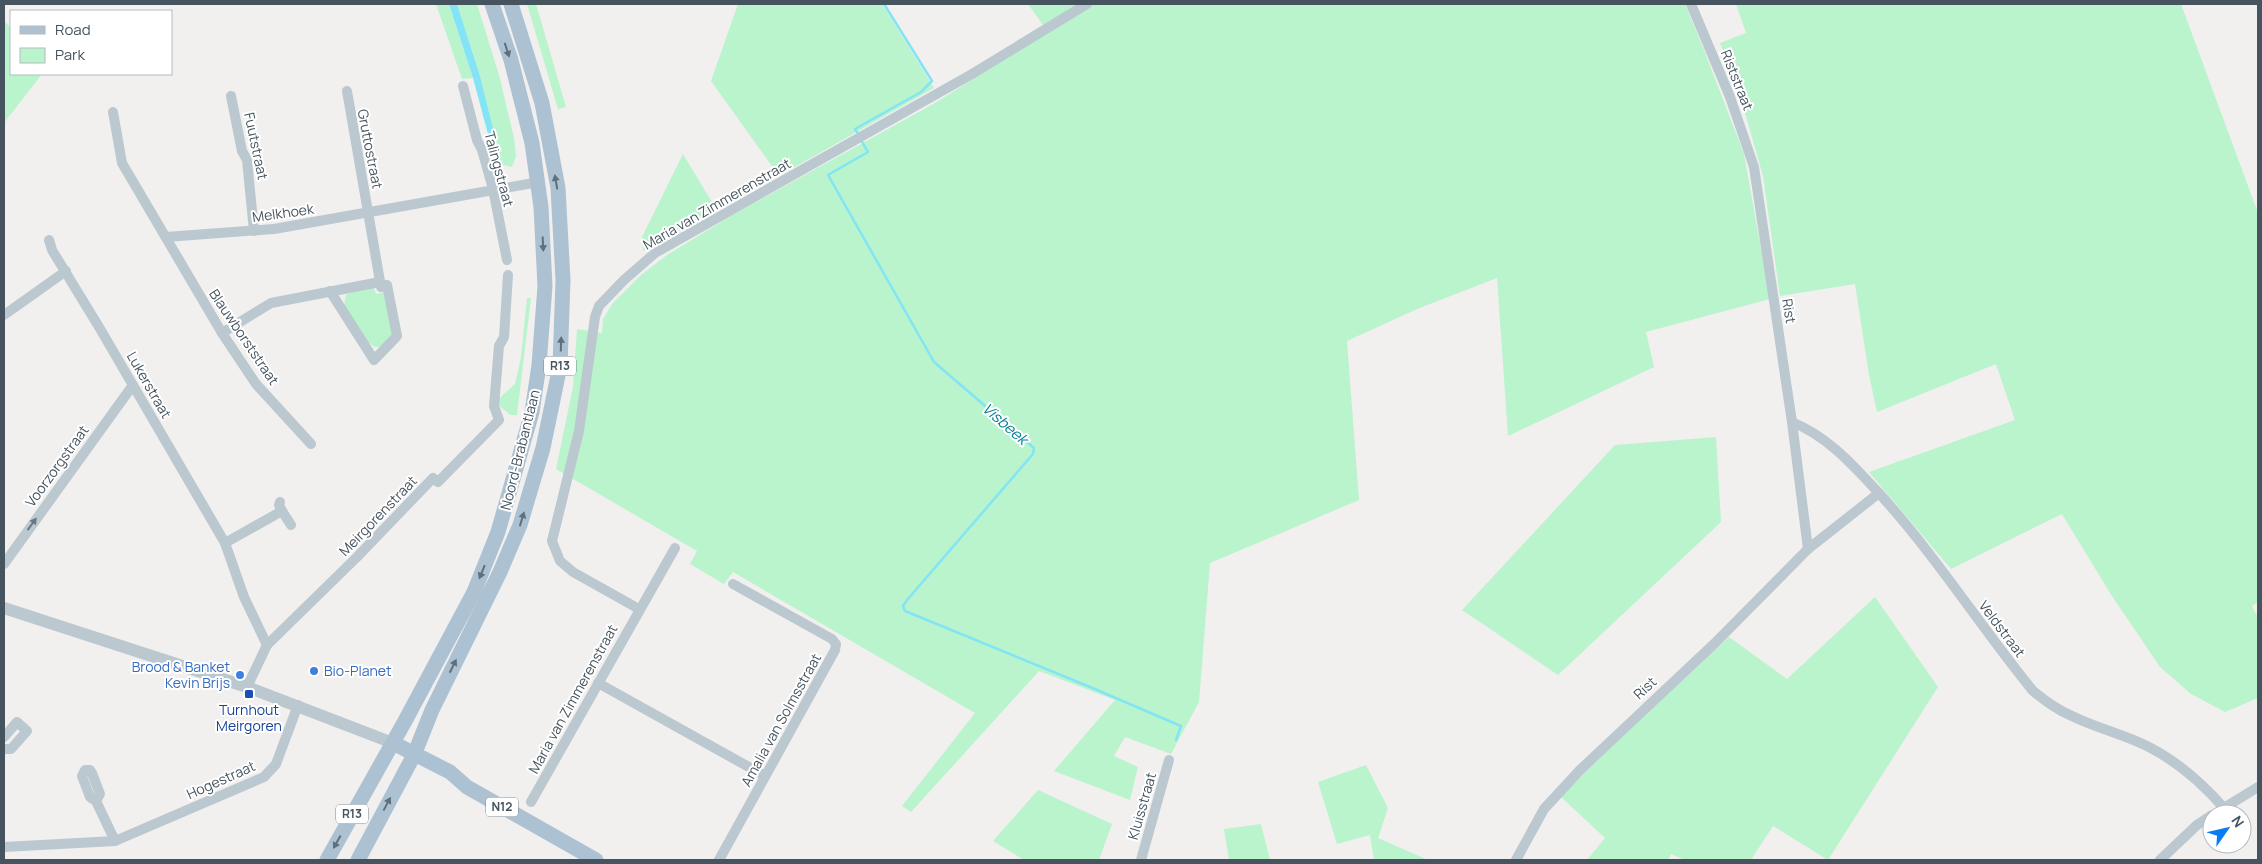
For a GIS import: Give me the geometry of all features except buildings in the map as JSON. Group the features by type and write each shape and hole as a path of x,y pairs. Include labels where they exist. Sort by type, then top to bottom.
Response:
{"main road":[{"name":"Noord-Brabantlaan","path":"327,860 393,743 474,592 498,532 531,417 539,365 545,286 539,182 532,143 511,60 492,4"},
{"name":"Noord-Brabantlaan","path":"358,860 414,755 432,710 500,572 520,525 543,448 560,366 563,280 558,188 542,103 511,4"},
{"name":"N12","path":"393,743 450,772 467,787 596,860"}],"street":[{"name":"Maria van Zimmerenstraat","path":"639,610 573,572 560,561 552,541 579,432 595,317 599,306 655,253 972,74 1087,4"},
{"name":"Riststraat","path":"1691,4 1730,97 1754,167"},
{"name":"Talingstraat","path":"463,86 477,140 482,150 493,189 507,260"},
{"name":"Gruttostraat","path":"330,292 374,360 397,336 387,285 381,287 347,91"},
{"name":"Fuutstraat","path":"231,96 242,151 247,160 254,231"},
{"path":"114,112 122,163 166,237"},
{"name":"Rist","path":"1754,167 1792,422 1808,549"},
{"name":"Melkhoek","path":"166,237 254,231 539,182"},
{"name":"Blauwborststraat","path":"166,237 222,333 256,384 311,444"},
{"name":"Lukerstraat","path":"49,240 52,250 225,543 244,597 267,645"},
{"path":"4,315 66,271"},
{"name":"Meirgorenstraat","path":"248,687 267,645 357,557 433,478 438,482 499,420 494,406 500,346 504,337 508,275"},
{"path":"222,333 271,303 380,282"},
{"name":"Voorzorgstraat","path":"4,564 134,386"},
{"name":"Veldstraat","path":"1792,422 1819,435 1845,455 1879,493 1909,527 2033,692 2054,707 2073,717 2133,739 2172,761 2206,787 2221,804"},
{"name":"Rist","path":"1516,860 1544,809 1580,770 1714,644 1808,549 1879,493"},
{"path":"225,543 281,507 291,525"},
{"name":"Maria van Zimmerenstraat","path":"531,802 675,548"},
{"name":"Amalia van Solmsstraat","path":"718,860 835,650 836,644 832,639 733,584"},
{"path":"4,608 248,687 393,743"},
{"path":"598,683 765,776"},
{"name":"Hogestraat","path":"4,847 115,841 264,777 276,764 298,705"},
{"path":"4,737 17,722 27,731 11,750 4,749"},
{"name":"Kluisstraat","path":"1141,860 1169,760"},
{"path":"2230,804 2258,787"},
{"path":"96,801 115,841"},
{"path":"2160,860 2202,822"}],"green space":[{"path":"436,4 449,4 473,78 462,79"},
{"path":"457,4 477,4 499,75 514,138 516,156 512,167 502,165 480,76"},
{"path":"527,4 536,4 566,107 558,109"},
{"path":"738,4 882,4 934,88 779,176 711,81"},
{"path":"1028,4 1685,4 1744,154 1770,299 1646,332 1654,367 1508,436 1497,278 1417,309 1347,341 1359,500 1210,563 1199,702 1171,754 1125,737 1114,756 1138,767 1130,800 1054,771 1115,700 1039,671 911,812 902,806 975,713 733,572 724,584 690,564 697,551 556,469 573,387 577,329 602,333 603,319 612,304 641,275 667,255 731,216 935,103 1048,32"},
{"path":"1736,4 2181,4 2258,213 2258,602 2252,606 2258,618 2258,698 2225,712 2191,694 2160,667 2110,593 2062,514 1951,569 1869,472 2015,420 1996,364 1877,412 1869,375 1855,284 1780,296 1763,176 1738,88 1720,43 1746,33"},
{"path":"4,21 10,27 10,75 41,75 4,123"},
{"path":"683,154 716,209 643,251 642,237"},
{"path":"374,288 376,294 385,292 392,334 382,346 377,347 365,339 344,305 348,293"},
{"path":"527,298 531,298 517,415 510,415 495,402 515,384 521,357"},
{"path":"1716,437 1721,522 1558,675 1462,610 1615,445"},
{"path":"1875,597 1938,687 1828,860 1773,826 1751,860 1685,860 1671,854 1668,860 1587,860 1605,838 1561,797 1587,770 1729,637 1787,679"},
{"path":"1366,765 1388,808 1378,838 1428,860 1374,860 1370,835 1337,844 1318,782"},
{"path":"1038,790 1112,824 1099,860 1024,860 993,841"},
{"path":"1261,824 1270,860 1229,860 1224,829"}],"water":[{"path":"449,4 457,4 480,76 502,165 496,164 473,78"}],"waterway":[{"name":"Visbeek","path":"859,135 855,129 921,92 932,81 884,4"},
{"name":"Visbeek","path":"861,140 868,152 828,175 934,362 1034,448 1033,454 907,600 903,606 905,611 1181,726 1176,740"}],"place":[{"name":"Bio-Planet","path":"314,671"},
{"name":"Brood & Banket Kevin Brijs","path":"240,675"},
{"name":"Turnhout Meirgoren","path":"249,694"}]}
